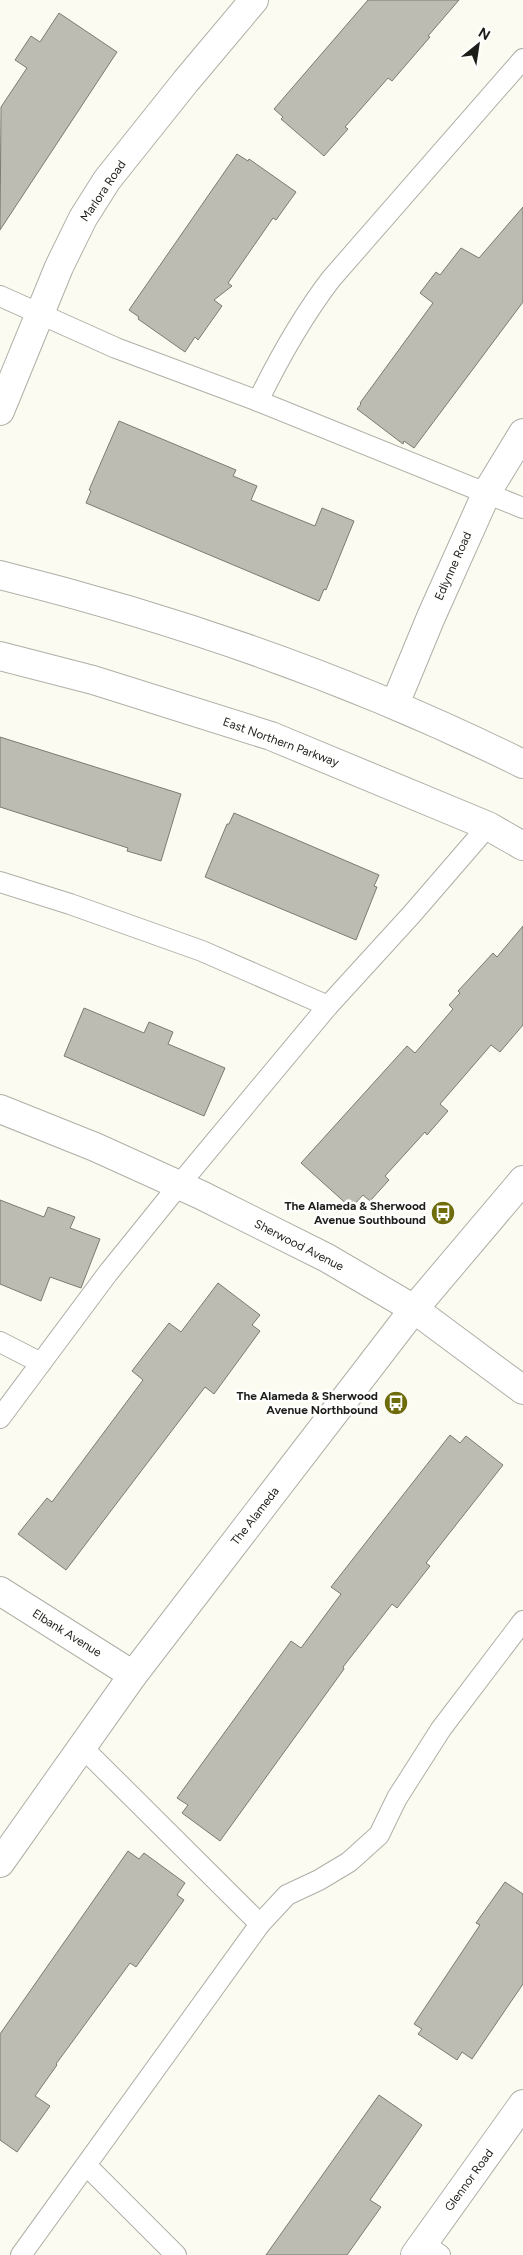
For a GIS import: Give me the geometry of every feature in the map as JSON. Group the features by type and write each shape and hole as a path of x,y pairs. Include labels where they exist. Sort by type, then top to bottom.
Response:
{"main road":[{"name":"Marlora Road","path":"0,411 58,267 83,218 107,180 254,0"},
{"name":"Edlynne Road","path":"395,704 431,617 488,492 523,433"},
{"path":"0,575 150,616 304,668 395,704 523,764"},
{"name":"East Northern Parkway","path":"0,656 93,680 271,736 488,826 523,846"},
{"name":"Sherwood Avenue","path":"0,1109 95,1147 179,1185 328,1258 414,1309 523,1390"},
{"name":"The Alameda","path":"0,1863 133,1674 414,1309 523,1180"},
{"name":"Elbank Avenue","path":"0,1591 133,1674"},
{"name":"Glennor Road","path":"426,2251 523,2104"}],"lane":[{"path":"258,401 278,360 306,311 331,279 523,59"},
{"path":"0,296 116,348 258,401 408,463 488,492 523,508"},
{"path":"0,1418 108,1273 179,1185 328,1006 412,914 488,826"},
{"path":"0,882 70,904 202,952 328,1006"},
{"path":"0,1342 41,1364"},
{"path":"22,2255 260,1924 287,1895 319,1880 349,1862 379,1835 397,1798 441,1729 523,1621"},
{"path":"82,1747 260,1924"},
{"path":"87,2166 176,2255"}],"building":[{"path":"368,0 459,0 392,81 388,78 345,127 348,129 324,156 281,119 283,117 274,109"},
{"path":"59,13 117,52 0,230 1,107 27,68 15,60 31,36 40,42"},
{"path":"237,154 248,161 249,159 296,192 276,220 273,218 228,283 232,286 214,300 222,306 198,340 195,337 185,352 138,319 139,317 129,310"},
{"path":"523,207 523,302 414,448 404,441 403,444 357,409 360,403 433,303 420,293 436,272 440,275 461,248 479,258"},
{"path":"119,421 236,470 233,476 257,486 251,500 315,526 322,508 354,521 326,590 324,589 319,601 86,503 91,491 89,490"},
{"path":"0,737 181,794 161,861 127,851 128,848 0,807"},
{"path":"234,813 379,875 374,886 377,887 356,940 205,877 227,824 229,824"},
{"path":"523,926 523,1025 500,1052 491,1045 440,1104 448,1111 427,1135 425,1132 385,1176 389,1180 370,1201 363,1195 351,1208 301,1163 407,1046 415,1053 453,1009 449,1005 460,993 458,991 493,953 497,957"},
{"path":"84,1008 144,1033 149,1022 173,1032 168,1044 225,1068 204,1116 64,1056"},
{"path":"0,1200 44,1217 48,1207 75,1217 70,1228 100,1239 81,1288 50,1277 41,1301 0,1284"},
{"path":"218,1283 260,1315 252,1325 260,1331 214,1394 205,1387 66,1570 18,1534 47,1498 52,1502 143,1380 132,1371 169,1323 181,1332"},
{"path":"450,1435 460,1443 466,1436 503,1465 426,1563 430,1566 397,1608 392,1604 343,1667 344,1669 220,1841 182,1813 188,1805 177,1798 291,1641 301,1648 341,1594 331,1587"},
{"path":"128,1851 139,1859 144,1853 185,1883 177,1895 184,1900 136,1967 130,1963 56,2064 35,2096 50,2106 17,2152 0,2140 0,2034"},
{"path":"505,1882 523,1894 523,1984 472,2059 462,2052 457,2060 418,2034 422,2029 414,2024 480,1925 476,1923"},
{"path":"379,2095 422,2125 370,2200 381,2207 347,2255 266,2255"}],"place":[{"name":"The Alameda & Sherwood Avenue Southbound","path":"443,1213"},
{"name":"The Alameda & Sherwood Avenue Northbound","path":"396,1403"}]}
